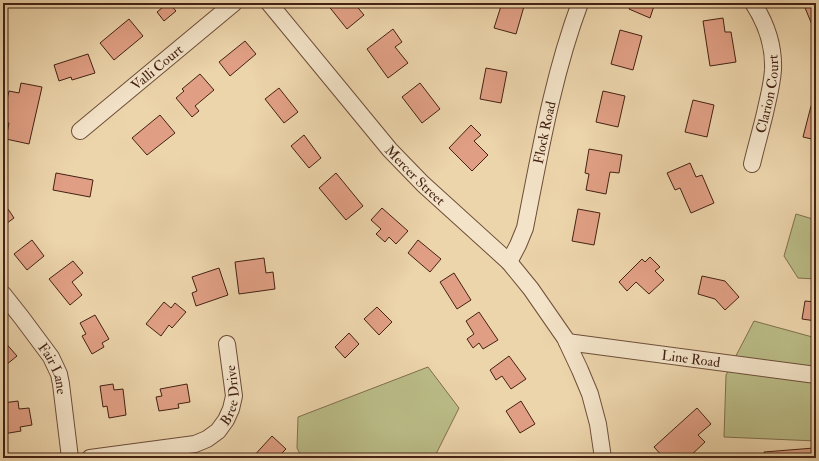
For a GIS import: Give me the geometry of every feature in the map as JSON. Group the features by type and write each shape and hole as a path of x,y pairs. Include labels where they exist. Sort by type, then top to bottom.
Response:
{"street":[{"name":"Valli Court","path":"80,131 234,3"},
{"name":"Mercer Street","path":"269,3 390,150 423,184 509,262 531,289 567,342 580,370 590,394 598,424 603,458"},
{"name":"Flock Road","path":"509,262 525,228 552,96 563,52 580,3"},
{"name":"Clarion Court","path":"752,164 771,90 773,70 772,50 768,32 753,3"},
{"name":"Fair Lane","path":"3,294 52,357 59,374 70,458"},
{"name":"Line Road","path":"567,342 816,375"},
{"name":"Bree Drive","path":"90,458 195,444 208,439 218,431 226,420 231,409 234,396 228,344"}],"green space":[{"path":"796,214 816,220 816,279 798,278 784,256"},
{"path":"754,321 816,338 816,441 724,437 726,375"},
{"path":"428,367 459,408 435,456 431,458 302,458 297,448 298,417"}],"building":[{"path":"168,3 176,11 164,21 157,12"},
{"path":"354,3 364,15 347,29 327,4"},
{"path":"502,3 525,3 516,34 494,28"},
{"path":"631,3 655,3 650,18 629,9"},
{"path":"803,3 816,3 816,26 813,27"},
{"path":"723,18 725,32 731,32 736,62 710,66 703,21"},
{"path":"129,19 143,36 114,60 100,43"},
{"path":"393,29 402,42 395,47 408,63 388,78 367,49"},
{"path":"620,30 642,36 633,70 611,64"},
{"path":"245,41 256,54 230,76 219,62"},
{"path":"88,54 95,73 72,80 71,77 59,81 54,65"},
{"path":"486,68 507,72 501,103 480,99"},
{"path":"200,74 214,90 195,106 199,111 192,117 176,98 184,91 182,89"},
{"path":"21,83 42,87 29,144 6,139 9,123 3,121 9,91 19,93"},
{"path":"420,83 440,109 422,123 402,97"},
{"path":"279,88 298,112 284,123 265,99"},
{"path":"603,91 625,96 618,127 596,122"},
{"path":"693,100 714,105 707,137 685,132"},
{"path":"811,106 816,107 816,140 803,137"},
{"path":"160,115 175,133 147,155 132,138"},
{"path":"471,125 481,135 474,141 488,155 472,171 449,148"},
{"path":"304,135 321,158 309,168 291,146"},
{"path":"589,149 622,155 619,173 610,172 606,194 586,190 589,174 585,173"},
{"path":"690,163 696,177 702,175 714,203 691,213 680,188 675,190 667,173"},
{"path":"56,173 93,180 90,197 53,190"},
{"path":"336,173 363,206 346,220 319,188"},
{"path":"382,208 408,231 396,244 389,237 385,242 376,234 381,229 371,220"},
{"path":"8,209 14,218 3,226 3,213"},
{"path":"578,209 600,213 594,245 572,241"},
{"path":"32,240 44,256 27,270 14,254"},
{"path":"418,240 441,259 430,272 408,253"},
{"path":"650,257 660,267 655,271 664,280 649,294 636,282 627,291 619,282 642,259 645,262"},
{"path":"264,258 266,273 273,272 275,289 239,294 235,262"},
{"path":"73,261 83,273 72,282 82,295 70,305 49,279"},
{"path":"219,268 228,295 196,306 192,293 197,291 192,277"},
{"path":"454,273 471,300 457,309 440,282"},
{"path":"702,276 725,281 739,297 725,310 715,299 698,294"},
{"path":"805,301 816,302 816,321 802,319"},
{"path":"164,302 171,308 175,303 186,312 172,328 169,325 161,336 146,324"},
{"path":"377,307 392,322 379,335 364,319"},
{"path":"479,312 498,340 483,349 479,343 473,348 467,339 474,334 466,321"},
{"path":"95,315 109,339 102,343 104,347 92,354 82,336 86,334 80,323"},
{"path":"349,333 359,344 345,358 335,347"},
{"path":"3,340 17,356 6,365 3,362"},
{"path":"509,356 526,379 511,389 502,376 496,380 490,370"},
{"path":"113,384 114,390 123,389 126,415 109,418 107,406 103,407 100,386"},
{"path":"187,384 190,402 178,404 179,408 159,411 156,397 162,396 160,389"},
{"path":"18,401 19,409 29,408 32,425 20,427 21,431 3,434 3,403"},
{"path":"521,401 535,424 520,433 506,411"},
{"path":"697,408 711,424 698,435 705,442 688,458 680,458 676,453 670,458 664,458 654,447"},
{"path":"272,436 286,449 277,458 252,458"},
{"path":"814,448 814,458 765,458 764,452"}]}
